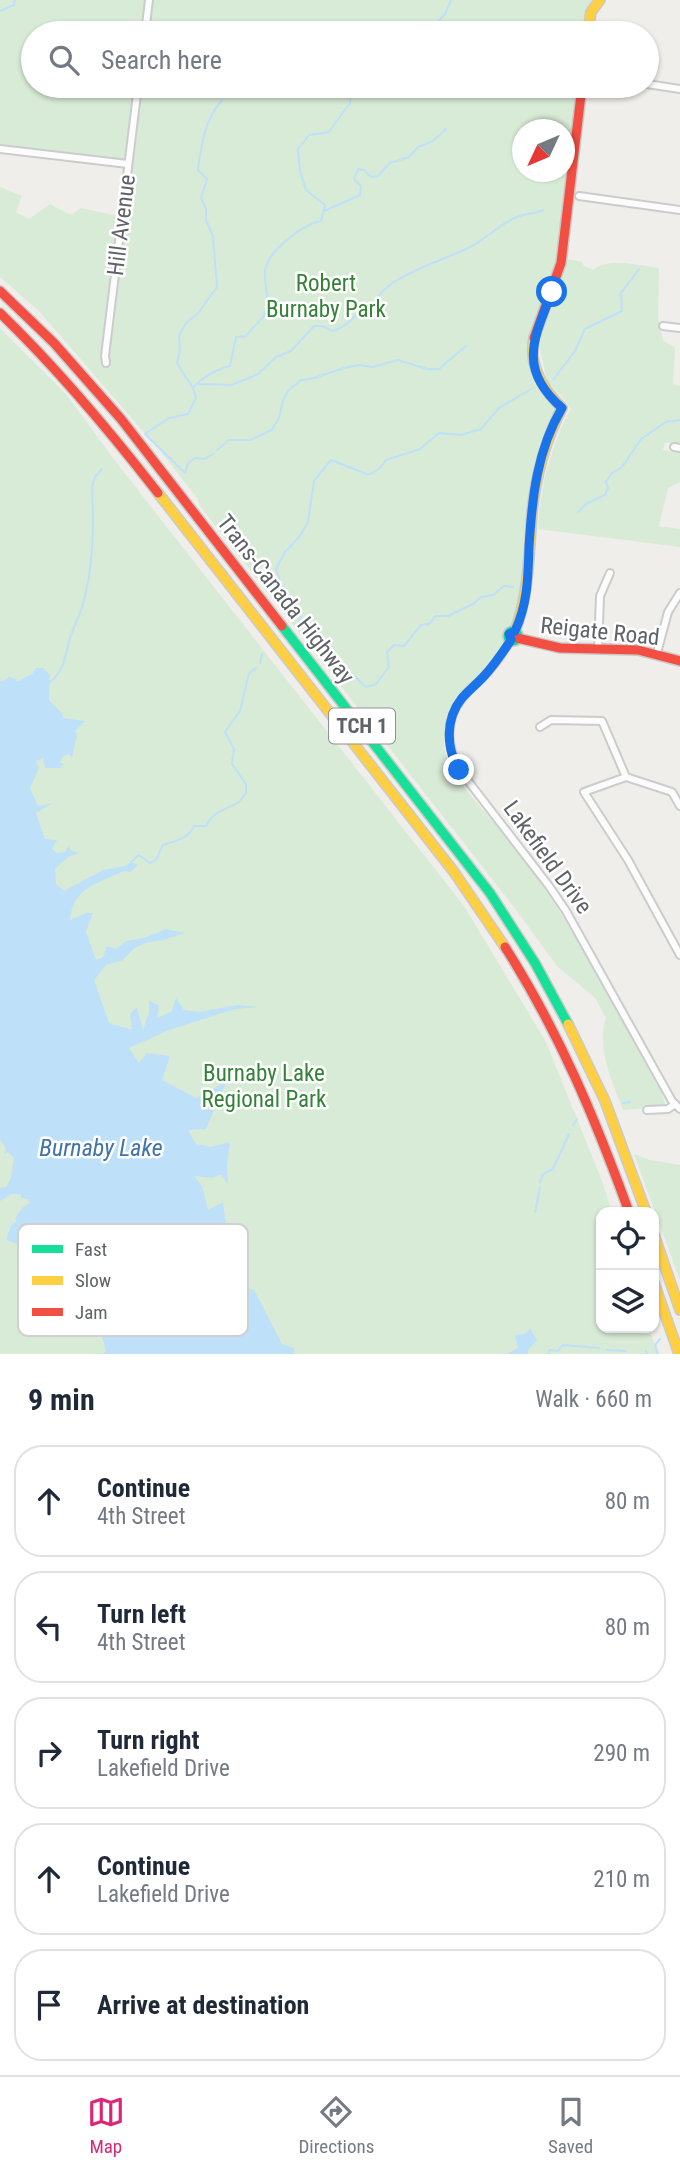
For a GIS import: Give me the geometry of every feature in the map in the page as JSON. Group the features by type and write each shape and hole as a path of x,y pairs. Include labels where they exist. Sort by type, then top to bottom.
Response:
{"main road":[{"path":"590,21 591,12 600,0"},
{"name":"Lakefield Drive","path":"514,636 528,588 531,527 539,461 562,408 546,392 539,378 533,342 561,263 581,98"},
{"name":"Trans-Canada Highway","path":"0,291 54,342 121,419 490,893 543,976 580,1047 615,1128 644,1207"},
{"name":"Trans-Canada Highway","path":"0,313 44,355 104,424 489,921 526,980 564,1050 627,1207"},
{"name":"Reigate Road","path":"514,636 552,649 633,650 657,653 680,661"},
{"path":"659,1249 680,1310"},
{"path":"659,1297 679,1354"}],"street":[{"path":"146,21 149,0"},
{"path":"659,86 680,89"},
{"name":"Hill Avenue","path":"106,363 136,98"},
{"path":"0,149 128,164"},
{"path":"579,196 680,210"},
{"path":"663,326 680,328"},
{"path":"598,649 600,596 610,573"},
{"path":"657,653 668,612 680,593"},
{"name":"Lakefield Drive","path":"514,636 496,662 456,707 449,733 453,758 459,770 566,911 677,1106"},
{"path":"541,727 551,720 602,721 626,777"},
{"path":"680,789 672,792 626,777 584,792 628,860 680,955"},
{"path":"672,792 680,806"},
{"path":"647,1110 664,1110 677,1106"}],"green space":[{"path":"0,0 147,0 144,21 21,21 21,98 134,98 125,160 118,162 0,144"},
{"path":"152,0 595,0 589,21 149,21"},
{"name":"Robert Burnaby Park","path":"139,98 577,98 574,119 512,119 512,182 567,182 559,252 529,348 556,409 534,470 525,574 516,614 500,652 456,703 446,728 444,744 450,766 458,778 526,862 568,925 661,1091 666,1106 623,1110 604,1053 603,1029 606,1018 595,998 557,966 161,452 38,310 0,277 0,187 22,196 16,212 29,219 50,204 71,215 81,208 117,216 100,360 105,367"},
{"path":"567,259 582,262 593,270 616,263 659,268 658,317 663,341 675,347 673,384 680,386 680,443 665,443 663,450 680,453 680,482 668,488 659,526 680,529 680,547 538,529 541,497 548,467 571,408 547,380 539,345 545,321 557,297"},
{"name":"Burnaby Lake Regional Park","path":"0,328 66,394 119,466 464,906 546,1042 610,1207 596,1207 596,1333 651,1333 658,1354 0,1354"},
{"path":"634,1154 650,1160 680,1165 680,1280 659,1222 659,1207 653,1207"}],"water":[{"name":"Burnaby Lake","path":"36,668 43,668 50,675 49,700 62,713 63,718 85,721 75,731 77,735 72,758 69,754 63,756 60,762 64,764 60,768 45,768 43,758 36,761 39,768 30,788 38,806 53,803 36,813 45,839 57,840 52,849 57,853 65,852 69,845 70,850 79,853 68,857 55,869 56,884 64,891 103,870 125,866 131,862 138,865 130,872 124,871 81,893 72,909 70,920 93,913 86,932 96,960 103,957 107,946 116,949 126,941 144,938 166,929 185,933 148,942 134,948 123,960 106,965 94,980 109,1023 132,1030 130,1014 137,1007 143,1030 149,1012 149,1000 159,1006 157,1018 171,1012 176,998 184,1010 200,1012 237,1005 258,1007 235,1009 169,1030 129,1048 139,1063 147,1053 170,1056 162,1080 196,1098 226,1082 206,1129 188,1130 196,1144 211,1147 230,1142 228,1185 221,1174 213,1178 194,1176 202,1186 208,1210 223,1202 226,1224 18,1224 18,1244 6,1240 11,1225 17,1222 15,1218 22,1208 30,1203 28,1199 21,1198 21,1194 12,1194 0,1201 0,1188 6,1187 11,1178 14,1158 8,1152 4,1154 6,1149 0,1139 0,681 9,676 18,681 32,674"},
{"name":"Burnaby Lake","path":"248,1288 254,1290 282,1344 294,1348 294,1354 103,1354 106,1351 101,1336 248,1336"},
{"path":"530,1329 537,1340 528,1350 528,1354 507,1354 518,1348 515,1335 524,1334"}],"waterway":[{"path":"0,11 14,5 15,0"},
{"path":"438,21 445,14 451,0"},
{"path":"213,454 205,459 195,458 188,463 185,473 145,434 169,418 188,414 196,398 193,388 210,374 230,366 236,337 246,336 264,315 267,263 287,240 321,221 325,205 306,190 300,171 298,149 309,135 329,132 350,103 350,98"},
{"path":"193,388 177,363 180,351 179,335 217,287 213,236 201,198 207,179 198,170 208,124 222,100"},
{"path":"324,211 360,195 361,186 354,179 358,169 364,170 371,177 378,176 390,163 409,157 418,147 433,141 446,129"},
{"path":"197,384 232,385 258,374 276,357 291,351 314,326 333,331 339,329 366,305 372,305 379,294 403,277 472,246 511,220 543,210"},
{"path":"553,380 575,351 585,329 622,311 621,293 639,269"},
{"path":"217,450 229,440 250,440 272,430 288,391 301,380 358,365 373,367 398,360 427,369 439,369 466,346"},
{"path":"513,587 504,586 493,595 481,597 448,616 436,616 429,624 421,625 404,646 394,645 387,652 389,667 376,684 366,687 331,655 310,625 297,625 301,617 286,594 276,569 285,552 300,536 308,522 314,481 331,460 369,475 386,460 420,449 439,433 461,435 481,429 499,408 533,388"},
{"path":"578,512 587,503 605,495 608,488 606,482 612,473 622,467 641,439 666,422 680,420"},
{"path":"49,683 63,664 84,600 92,544 92,487 95,477 102,469"},
{"path":"260,663 262,654"},
{"path":"131,862 139,855 150,863 156,860 163,845 185,837 194,826 206,826 212,817 239,802 246,793 246,784 232,764 234,749 225,732 240,711 249,673 256,668"},
{"path":"623,1103 630,1102"},
{"path":"573,1125 577,1119"},
{"path":"540,1182 543,1174 553,1169 569,1134"},
{"path":"535,1212 540,1188"},
{"path":"658,1354 655,1345 660,1339"},
{"path":"548,1354 550,1350 558,1351 563,1345 599,1348"},
{"path":"607,1350 626,1351"}],"traffic: fast":[{"path":"282,626 490,893 535,963 568,1024"},
{"path":"513,631 518,636 513,641 508,636 513,631"}],"traffic: slow":[{"path":"590,21 591,12 600,0"},
{"path":"515,631 526,587 536,485 546,446 562,408 549,393 535,368 534,338"},
{"path":"158,493 454,872 505,947"},
{"path":"568,1024 605,1101 644,1207"},
{"path":"659,1249 680,1310"},
{"path":"659,1297 679,1354"}],"traffic: jam":[{"path":"534,338 561,263 581,98"},
{"path":"0,291 54,343 121,419 282,626"},
{"path":"0,313 82,400 158,493"},
{"path":"517,638 560,648 638,650 680,661"},
{"path":"505,947 575,1076 627,1207"}],"route":[{"path":"459,770 450,746 452,717 462,698 484,677 511,640 508,636 515,631 526,597 539,461 551,427 562,408 542,386 533,351 536,329 552,292"}]}
